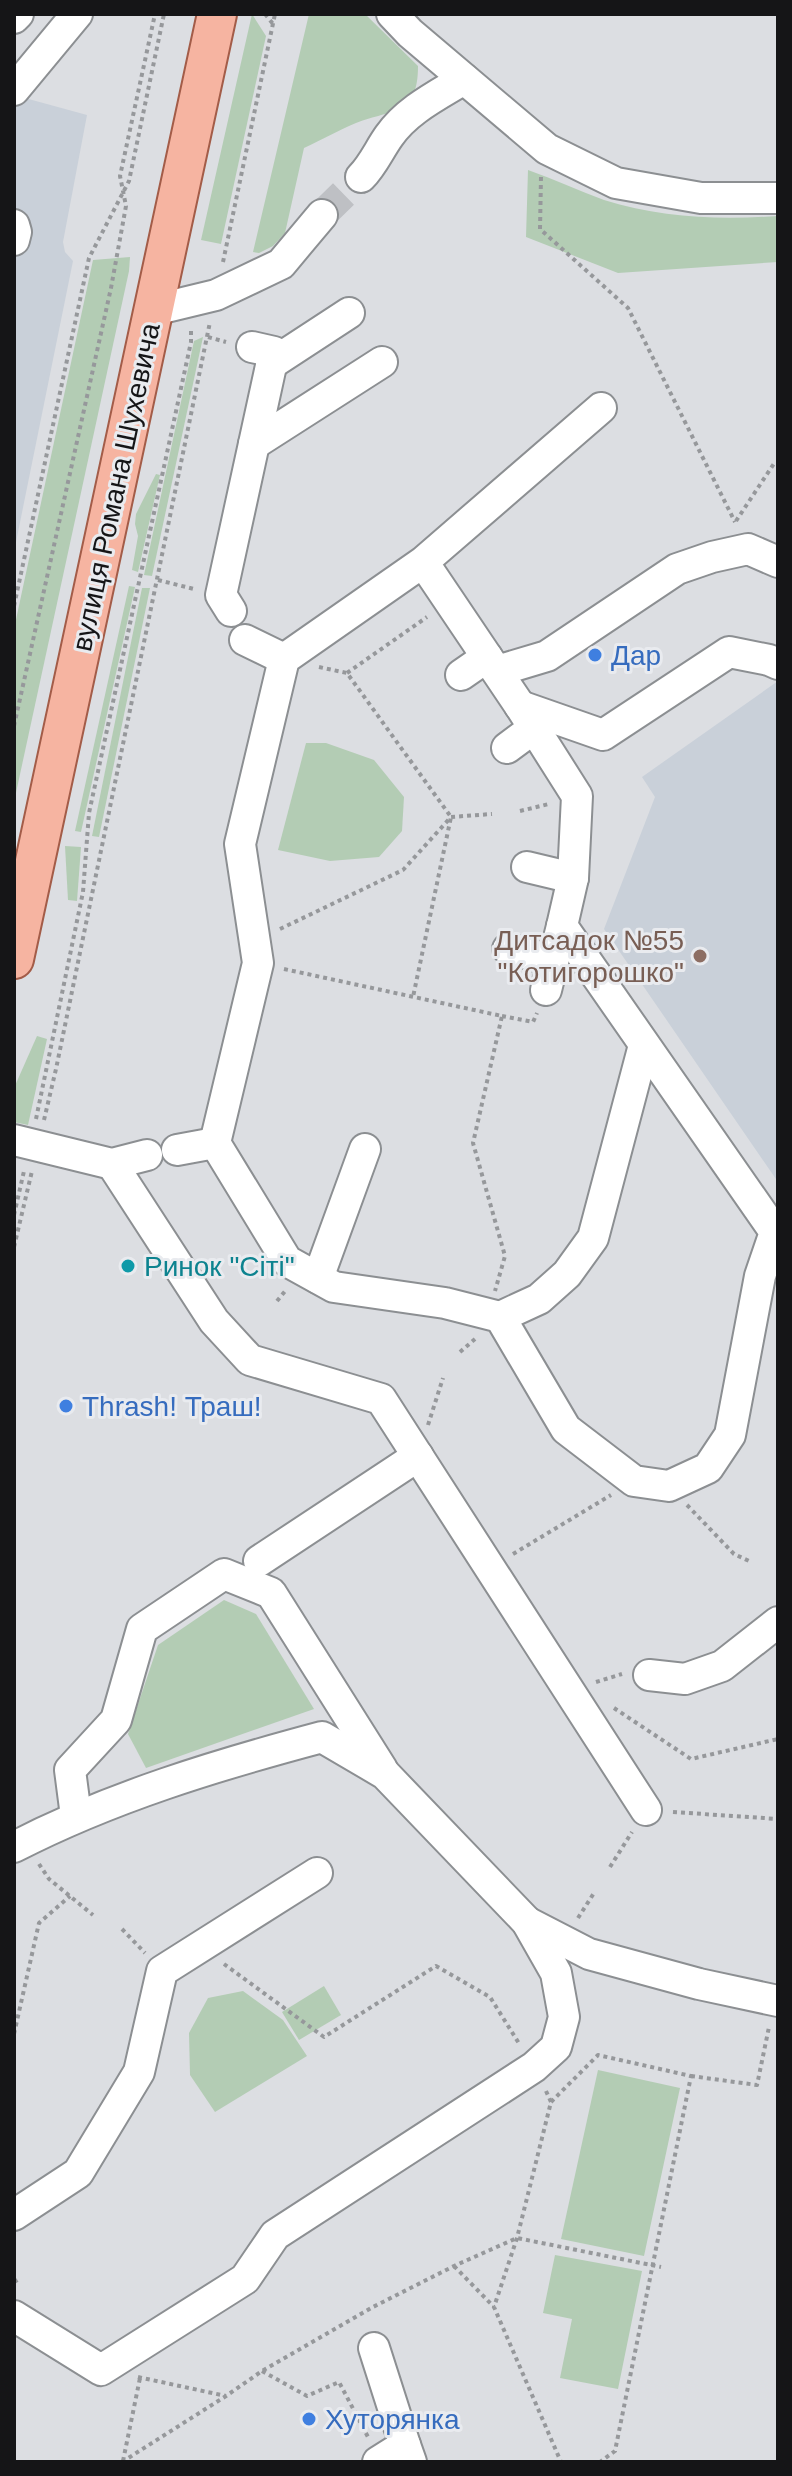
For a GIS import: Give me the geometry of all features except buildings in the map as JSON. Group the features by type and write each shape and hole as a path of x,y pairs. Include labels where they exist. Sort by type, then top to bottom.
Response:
{"main road":[{"name":"вулиця Романа Шухевича","path":"14,959 217,14"}],"street":[{"path":"14,90 77,14"},
{"path":"392,14 410,33 547,149 616,183 701,198 778,198"},
{"path":"361,177 371,167 390,134 421,105 464,79"},
{"path":"154,310 204,298 281,264 322,215"},
{"path":"14,225 14,240"},
{"path":"226,603 254,444 262,356 349,313"},
{"path":"254,444 382,362"},
{"path":"601,408 423,562 284,659 240,844 256,952 215,1143 287,1261 334,1287 445,1303 497,1305 539,1299 567,1274 593,1238 644,1045"},
{"path":"461,675 492,664 547,656 677,569 748,549 778,562"},
{"path":"423,562 577,796 573,878 546,990"},
{"path":"245,640 284,659"},
{"path":"527,717 603,735 729,652 778,664"},
{"path":"507,748 527,717"},
{"path":"527,867 573,878"},
{"path":"497,1305 566,1429 634,1481 669,1486 708,1468 730,1435 760,1276 776,1234 562,926"},
{"path":"508,949 553,960"},
{"path":"27,1142 112,1164 147,1155"},
{"path":"177,1150 215,1143"},
{"path":"318,1278 365,1149"},
{"path":"112,1164 214,1321 250,1360 381,1399 646,1810"},
{"path":"259,1561 418,1456"},
{"path":"14,2316 101,2370 245,2279 275,2235 534,2067 556,2047 564,2017 556,1973 527,1922 385,1774 271,1593 224,1574 142,1629 116,1720 70,1770 76,1816"},
{"path":"649,1675 685,1679 722,1666 778,1622"},
{"path":"14,1847 76,1816 239,1759 322,1737 385,1774"},
{"path":"14,2215 78,2173 139,2072 162,1971 317,1873"},
{"path":"527,1922 589,1954 699,1984 778,2001"},
{"path":"374,2348 393,2458"}],"path":[{"path":"14,726 111,288 126,206 120,176 155,14"},
{"path":"14,606 89,258 129,181 164,14"},
{"path":"265,14 273,24"},
{"path":"14,1215 27,1142 83,892 89,813 191,342 275,14"},
{"path":"541,173 540,229 628,308 735,522"},
{"path":"14,1247 27,1142 56,1069 158,580 204,298"},
{"path":"712,557 775,462"},
{"path":"158,580 226,603"},
{"path":"347,673 450,601"},
{"path":"284,659 347,673 451,817 413,997"},
{"path":"256,952 403,870 451,817 492,814"},
{"path":"256,952 413,997 502,1016 473,1143 505,1256 497,1305"},
{"path":"418,1456 443,1378"},
{"path":"490,1568 634,1481"},
{"path":"669,1486 734,1554 749,1561"},
{"path":"598,1681 617,1674"},
{"path":"607,1703 691,1759 778,1739"},
{"path":"610,1867 646,1810 778,1819"},
{"path":"49,1879 93,1915"},
{"path":"14,2034 39,1923 70,1896"},
{"path":"122,1929 162,1971"},
{"path":"221,1962 324,2037 436,1966 490,1997 534,2067 551,2102"},
{"path":"494,2307 517,2238 551,2102 598,2055 691,2076 757,2085 766,2041"},
{"path":"600,2462 615,2451 691,2076"},
{"path":"454,2266 494,2307 561,2462"},
{"path":"101,2370 226,2396"},
{"path":"262,2371 307,2396 339,2382 393,2458"},
{"path":"123,2461 140,2378"}],"shaded area":[{"path":"14,95 87,115 63,242 65,252 73,261 14,552"},
{"name":"Дитсадок №55 \"Котигорошко\"","path":"778,681 778,1182 604,929 655,797 642,777"}],"green space":[{"path":"252,14 266,36 221,244 201,240"},
{"path":"309,14 365,14 418,66 417,82 414,94 401,108 356,123 304,148 285,233 273,246 259,253 253,252"},
{"path":"528,170 604,200 647,211 734,218 778,216 778,262 618,273 526,237"},
{"path":"130,257 14,802 14,629 93,260"},
{"path":"203,337 152,576 144,575 194,341"},
{"path":"156,474 160,475 138,572 132,570 138,536 136,514"},
{"path":"129,586 135,587 81,832 75,831"},
{"path":"142,588 150,588 99,837 92,836"},
{"path":"306,743 326,743 374,760 404,797 402,831 379,857 330,861 278,850"},
{"path":"65,846 81,847 77,901 68,900"},
{"path":"37,1036 47,1039 28,1125 14,1122 14,1088"},
{"path":"224,1600 256,1614 314,1709 146,1768 128,1734 158,1645"},
{"path":"324,1986 341,2015 299,2040 282,2012"},
{"path":"243,1991 283,2020 307,2056 215,2112 190,2075 189,2033 208,1998"},
{"path":"598,2070 680,2088 644,2256 561,2239"},
{"path":"555,2255 642,2271 618,2389 560,2378 572,2319 543,2313"}],"tunnel":[{"path":"322,215 361,177"}],"place":[{"name":"Дар","path":"595,655"},
{"name":"Дитсадок №55 \"Котигорошко\"","path":"700,956"},
{"name":"Ринок \"Сіті\"","path":"128,1266"},
{"name":"Thrash! Траш!","path":"66,1406"},
{"name":"Хуторянка","path":"309,2419"}]}
